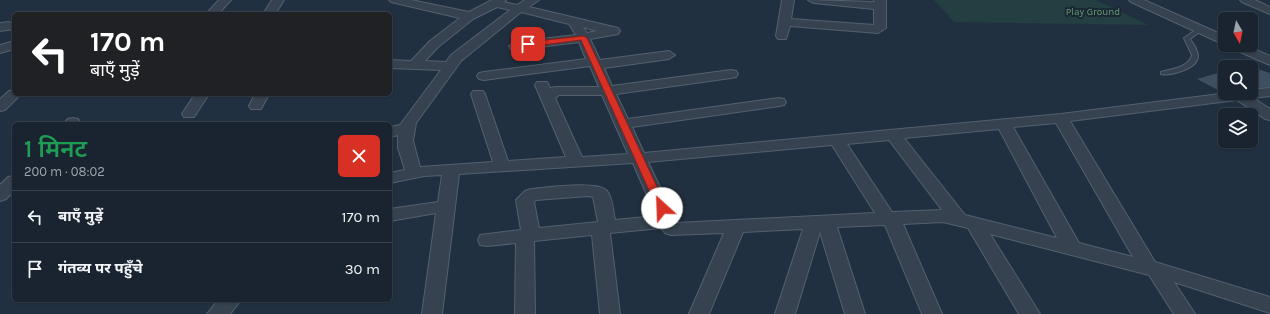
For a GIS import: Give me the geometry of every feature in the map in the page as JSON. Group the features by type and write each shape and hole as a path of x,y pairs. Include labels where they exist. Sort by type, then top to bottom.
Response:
{"street":[{"path":"214,12 225,0"},
{"path":"270,12 278,0"},
{"path":"395,0 469,16"},
{"path":"782,36 788,0"},
{"path":"784,22 880,28 881,3 814,0"},
{"path":"1135,0 1218,38"},
{"path":"1246,0 1270,11"},
{"path":"414,65 434,44 469,16 474,15 497,1 526,4 573,21 614,31 583,37 515,46"},
{"path":"414,172 404,139 406,129 449,66 464,50 526,4"},
{"path":"573,21 583,37 671,229 943,216 1152,268 1270,305"},
{"path":"1250,52 1270,61"},
{"path":"484,76 669,55"},
{"path":"392,64 449,66"},
{"path":"576,161 544,91 608,91 731,74"},
{"path":"1258,94 1270,92"},
{"path":"478,94 502,166"},
{"path":"0,107 12,96"},
{"path":"190,114 201,96"},
{"path":"392,178 414,172 639,158 893,135 1218,100"},
{"path":"1246,100 1270,116"},
{"path":"623,124 779,102"},
{"path":"1061,118 1152,268 1185,314"},
{"path":"1004,124 1072,248"},
{"path":"392,132 406,129"},
{"path":"893,135 967,222 1030,314"},
{"path":"837,140 889,219 932,314"},
{"path":"432,314 451,169"},
{"path":"0,195 12,183"},
{"path":"525,314 528,236 525,200 531,195 588,191 598,192 601,195 610,314"},
{"path":"392,215 446,206"},
{"path":"487,240 668,221"},
{"path":"784,314 820,222"},
{"path":"820,222 855,314"},
{"path":"699,314 736,226"},
{"path":"217,314 229,302"}],"lane":[{"path":"1163,73 1185,68 1192,64 1195,55 1187,38 1200,29"}],"green space":[{"name":"Play Ground","path":"934,0 1096,0 1148,25 954,22"}],"building":[{"path":"1258,69 1270,73 1270,96 1258,97"},
{"path":"1218,73 1218,90 1197,79"}],"route":[{"path":"528,44 583,38 662,208"}]}
